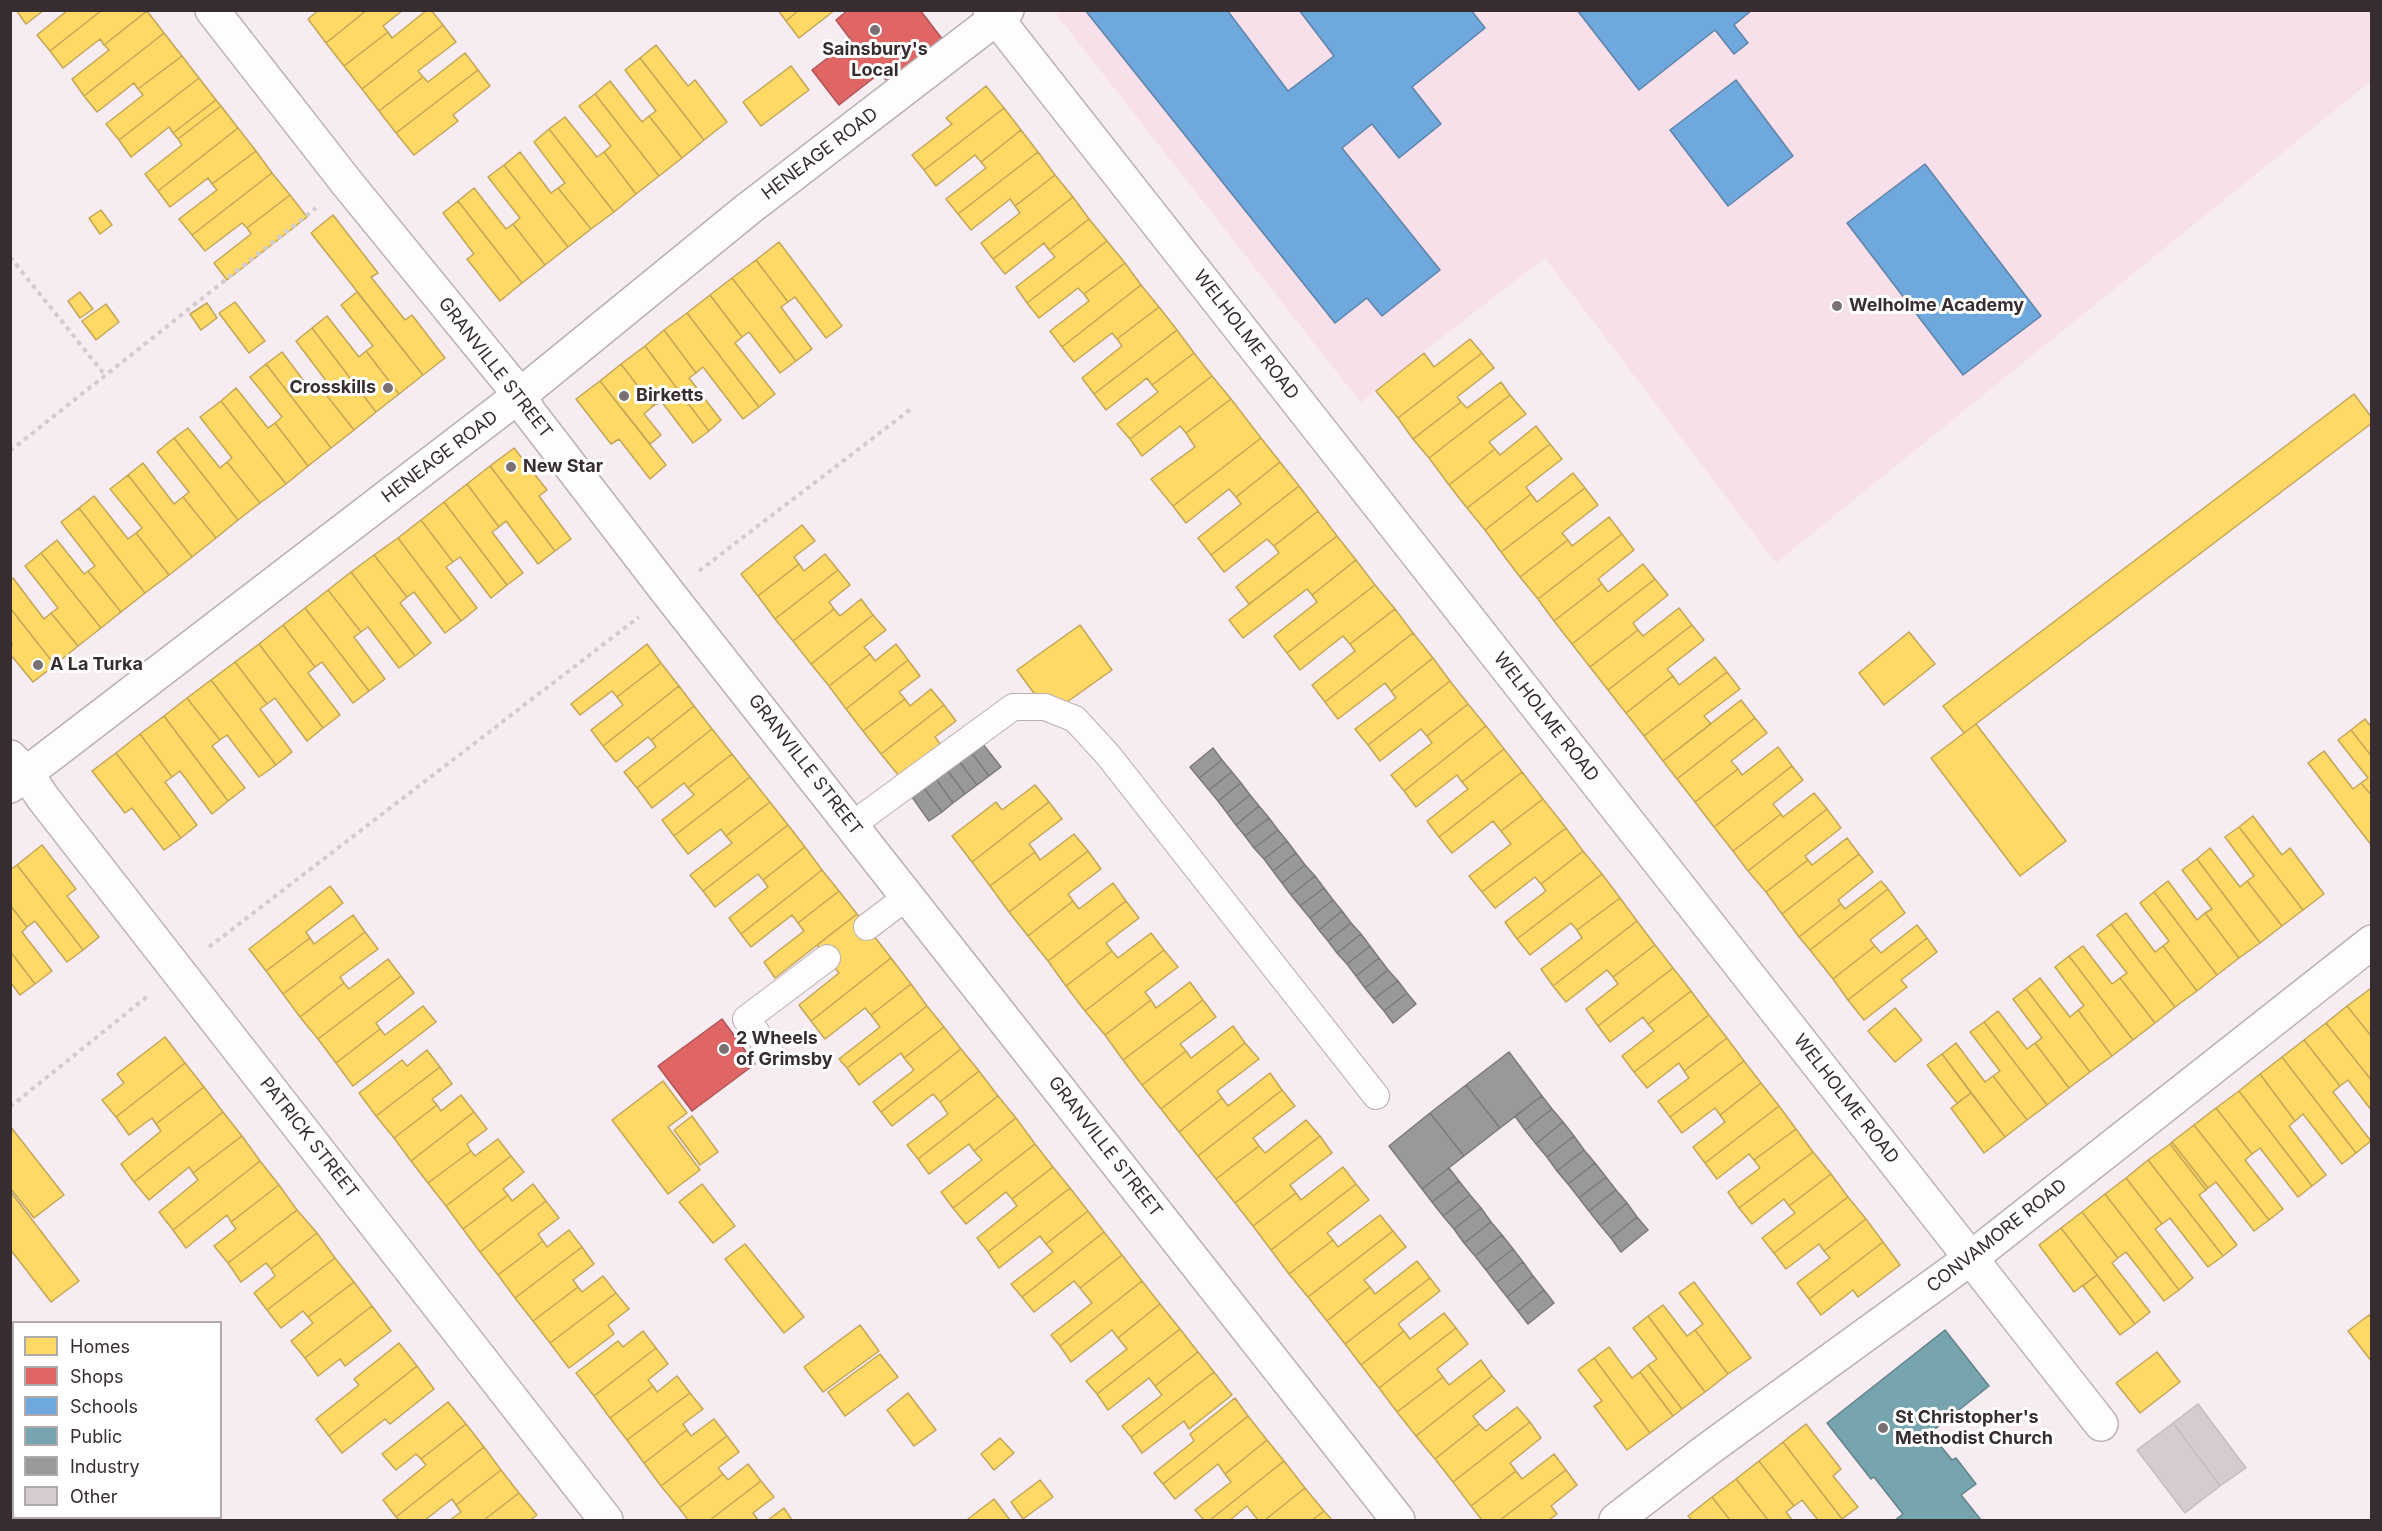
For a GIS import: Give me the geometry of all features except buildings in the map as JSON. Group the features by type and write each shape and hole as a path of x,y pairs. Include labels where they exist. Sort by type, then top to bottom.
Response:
{"street":[{"name":"GRANVILLE STREET","path":"212,10 347,183 520,395 530,412 669,594 1398,1521"},
{"name":"HENEAGE ROAD","path":"16,772 520,395 748,209 998,14"},
{"name":"WELHOLME ROAD","path":"998,14 2101,1424"},
{"name":"PATRICK STREET","path":"16,772 43,798 179,970 606,1521"},
{"name":"CONVAMORE ROAD","path":"1616,1521 1717,1443 1971,1258 2372,942"}],"lane":[{"path":"852,825 1013,707 1045,707 1075,719 1108,755 1376,1096"},
{"path":"867,927 908,896"},
{"path":"769,1048 747,1019 826,958"}],"path":[{"path":"10,451 347,183"},
{"path":"10,257 105,375"},
{"path":"10,1107 179,970 910,409"}],"shaded area":[{"name":"Welholme Academy","path":"1061,10 2371,11 2371,81 1776,563 1545,258 1420,354 1361,403 1056,14"}],"place":[{"name":"Sainsbury's Local","path":"875,30"},
{"name":"Welholme Academy","path":"1837,306"},
{"name":"Crosskills","path":"388,388"},
{"name":"Birketts","path":"624,396"},
{"name":"New Star","path":"511,467"},
{"name":"A La Turka","path":"38,665"},
{"name":"2 Wheels of Grimsby","path":"724,1049"},
{"name":"St Christopher's Methodist Church","path":"1883,1428"}]}
